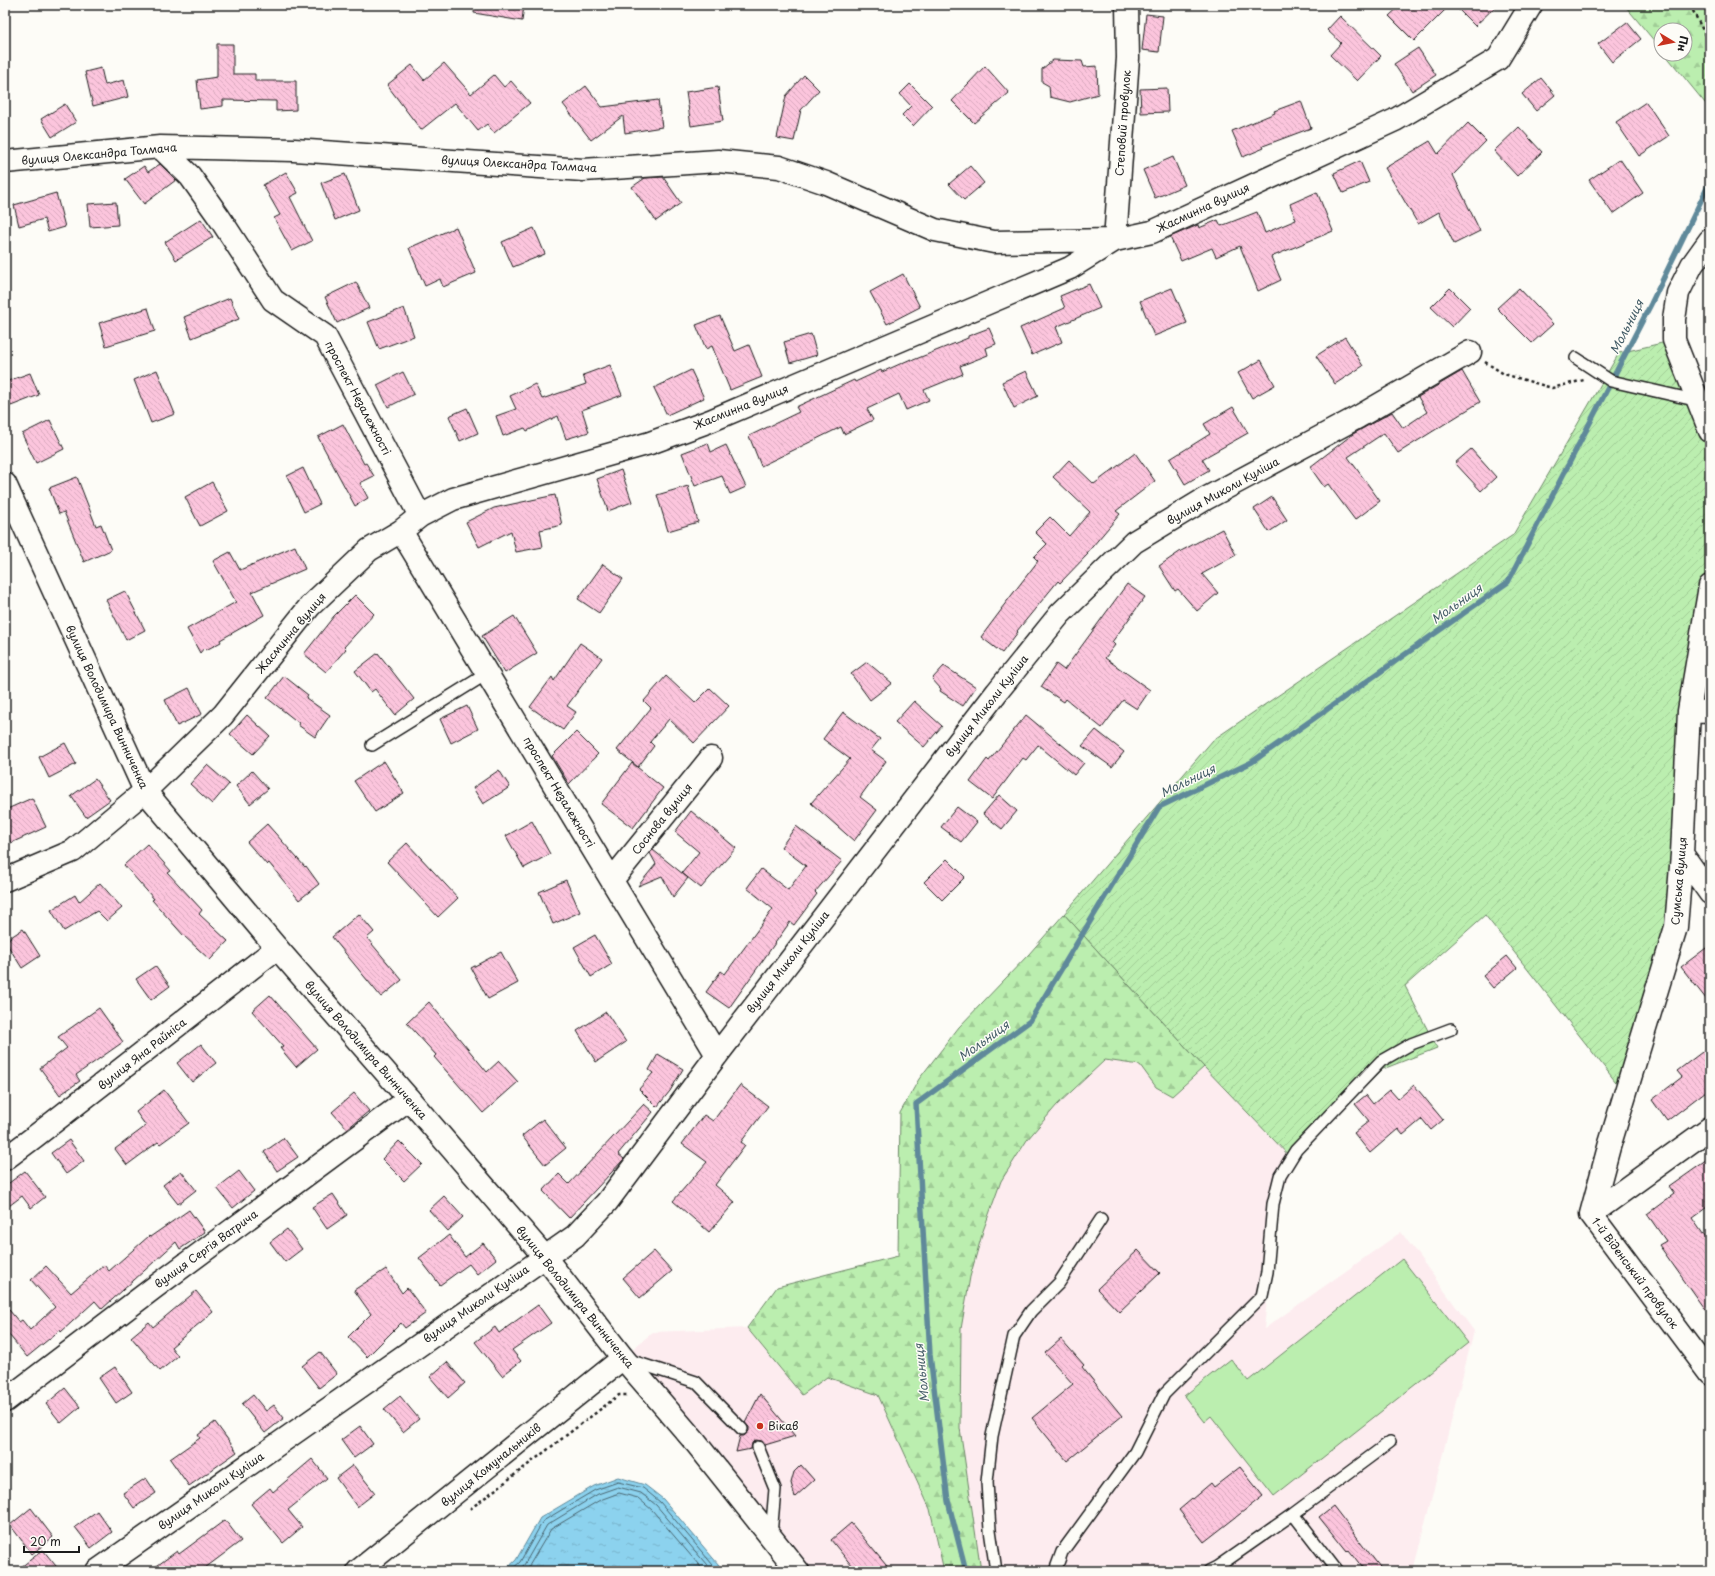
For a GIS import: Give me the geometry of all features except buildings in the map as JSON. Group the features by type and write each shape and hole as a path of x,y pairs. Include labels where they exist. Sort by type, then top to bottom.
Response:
{"street":[{"name":"Степовий провулок","path":"1115,240 1128,58 1127,5"},
{"name":"Жасминна вулиця","path":"5,880 73,851 145,791 223,715 310,606 369,550 401,531 420,516 453,499 650,443 710,421 1070,268 1115,240 1152,232 1395,120 1498,59 1531,5"},
{"name":"вулиця Олександра Толмача","path":"5,162 160,147 294,150 583,170 718,161 779,167 826,183 935,230 994,242 1115,240"},
{"name":"проспект Незалежності","path":"160,147 190,176 219,217 273,300 325,336 420,516"},
{"path":"1710,240 1692,265 1678,293 1674,319 1674,340 1710,431"},
{"name":"вулиця Миколи Куліша","path":"97,1571 544,1256 575,1236 607,1202 716,1054 997,692 1060,614 1134,542 1205,499 1358,417 1470,352"},
{"name":"вулиця Володимира Винниченка","path":"5,484 145,791 277,948 544,1256 623,1358 696,1442 798,1571"},
{"name":"проспект Незалежності","path":"401,531 488,673 716,1054"},
{"name":"Сумська вулиця","path":"1591,1214 1609,1147 1676,927 1682,854 1689,711 1710,586"},
{"path":"1689,711 1710,712"},
{"name":"Соснова вулиця","path":"612,880 711,758"},
{"path":"1682,854 1710,894"},
{"name":"вулиця Яна Райніса","path":"5,1159 40,1134 277,948"},
{"name":"вулиця Сергія Ватрича","path":"5,1401 155,1287 409,1099"},
{"name":"1-й Віденський провулок","path":"1710,1128 1591,1214 1710,1373"},
{"name":"вулиця Комунальників","path":"358,1571 623,1358"}],"lane":[{"path":"1576,358 1611,381 1699,401"},
{"path":"372,745 488,673"},
{"path":"1055,1571 1062,1552 1135,1452 1164,1394 1262,1296 1267,1272 1273,1204 1280,1176 1296,1150 1381,1060 1411,1044 1451,1029"},
{"path":"996,1571 990,1530 988,1482 992,1436 1014,1336 1031,1311 1059,1283 1101,1219"},
{"path":"623,1358 696,1382 742,1429"},
{"path":"1209,1571 1293,1514 1390,1442"},
{"path":"758,1447 775,1489 771,1537"},
{"path":"1293,1514 1337,1571"}],"path":[{"path":"1692,5 1692,9 1710,44"},
{"path":"1470,352 1504,374 1552,388 1603,376"},
{"path":"470,1509 619,1395 635,1395"}],"shaded area":[{"path":"1105,1060 1140,1065 1156,1087 1172,1096 1204,1067 1294,1161 1282,1194 1273,1242 1264,1329 1401,1232 1474,1331 1413,1571 981,1571 960,1428 961,1329 970,1277 983,1231 1001,1181 1027,1140 1057,1105"},
{"path":"747,1328 802,1395 827,1377 878,1395 930,1509 944,1571 800,1571 624,1356 653,1332"}],"green space":[{"path":"1627,5 1710,5 1710,109 1672,62 1693,62 1693,22 1653,22 1653,39 1626,7"},
{"path":"1675,340 1710,429 1710,587 1669,926 1619,1086 1485,915 1405,986 1437,1048 1383,1069 1344,1107 1294,1161 1204,1067 1064,914 1213,740 1513,535 1619,353"},
{"path":"1064,914 1204,1067 1172,1096 1156,1087 1140,1065 1105,1060 1057,1105 1027,1140 1001,1181 983,1231 970,1277 961,1329 960,1428 981,1571 944,1571 930,1509 878,1395 827,1377 802,1395 747,1328 777,1287 898,1256 900,1113 919,1079 959,1027 1029,954"},
{"path":"1402,1259 1468,1343 1274,1496 1211,1416 1204,1422 1184,1396 1231,1359 1248,1381"}],"water":[{"path":"618,1477 645,1485 663,1499 724,1571 504,1571 516,1560 540,1518 594,1486"}],"waterway":[{"name":"Мольниця","path":"966,1571 948,1501 930,1355 916,1104 1030,1021 1159,807 1252,762 1508,582 1651,304 1710,182"}],"place":[{"name":"Вікав","path":"760,1426"}]}
